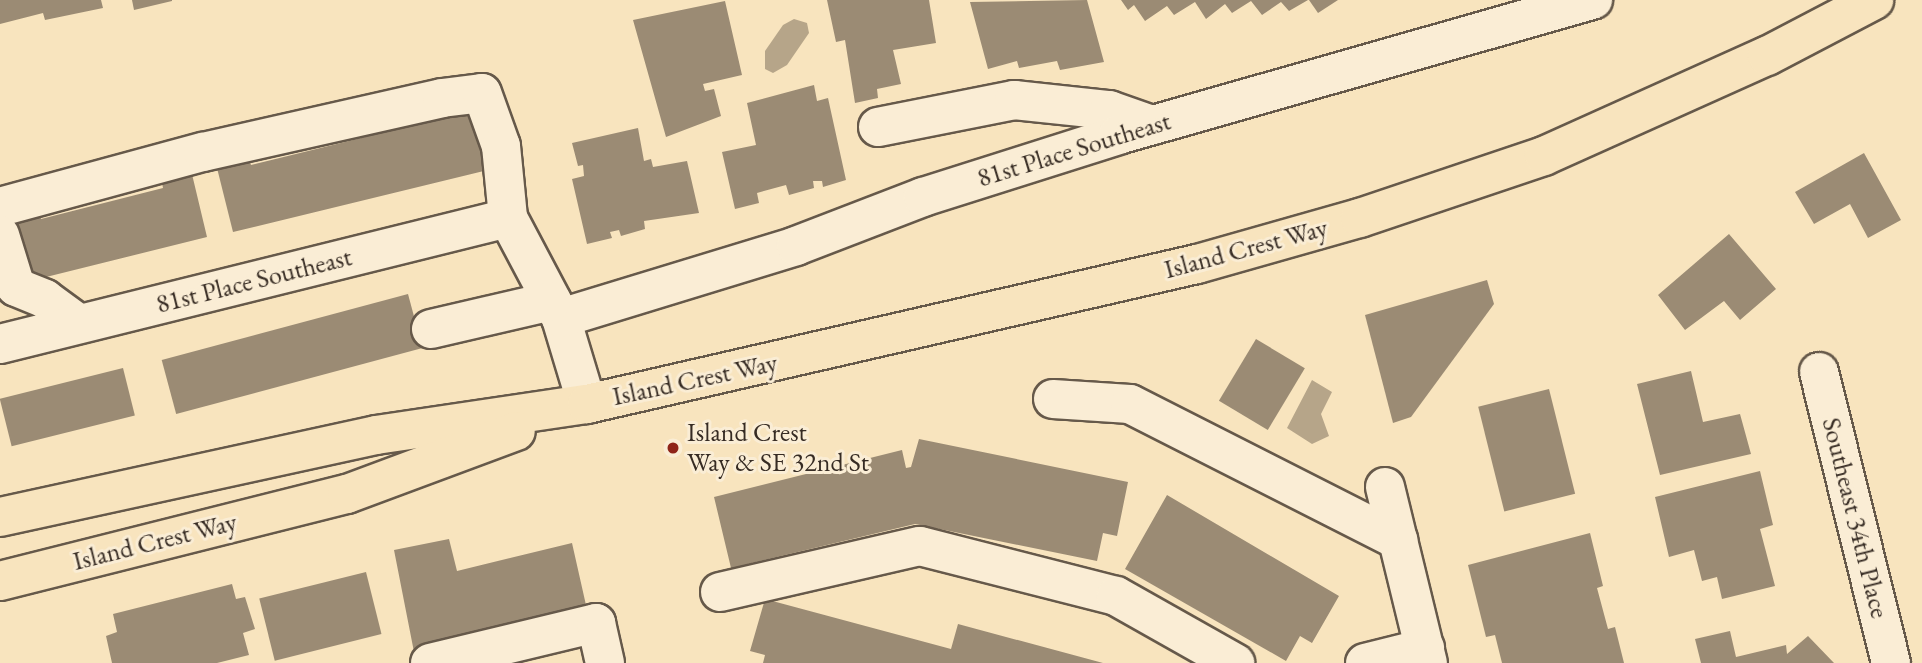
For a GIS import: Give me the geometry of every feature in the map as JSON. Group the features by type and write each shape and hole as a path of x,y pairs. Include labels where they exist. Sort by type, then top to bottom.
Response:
{"main road":[{"name":"Island Crest Way","path":"0,517 376,435 587,404 1197,264 1360,218 1544,156 1767,55 1874,0"},
{"name":"Island Crest Way","path":"0,581 347,494 587,404"}],"street":[{"name":"81st Place Southeast","path":"431,329 557,309 796,246 923,197 1152,125 1593,0"},
{"path":"12,203 203,152 442,98 482,93 501,146 508,218 557,309 587,404"},
{"path":"878,127 1014,100 1109,110 1152,125"},
{"name":"81st Place Southeast","path":"0,344 508,218"},
{"path":"0,235 16,287 45,299 79,324"},
{"name":"Southeast 34th Place","path":"1819,372 1891,663"},
{"path":"1053,399 1130,404 1398,540"},
{"path":"1365,663 1426,655 1385,487"},
{"path":"720,592 920,546 1116,596 1235,663"},
{"path":"433,663 596,623 605,663"}],"shaded area":[{"path":"794,19 807,23 809,33 787,65 773,73 765,69 765,51 783,25"},
{"path":"1312,380 1332,392 1321,414 1329,436 1312,444 1287,428"}],"building":[{"path":"0,0 101,0 103,8 45,20 43,13 0,24"},
{"path":"132,0 172,0 172,1 134,10"},
{"path":"827,0 929,0 936,43 893,50 901,84 877,89 878,98 855,103 845,40 836,42"},
{"path":"1087,0 1104,62 1060,70 1057,61 1019,68 1017,61 988,69 970,2"},
{"path":"1121,0 1308,0 1289,11 1281,2 1262,15 1251,1 1232,13 1225,4 1206,19 1195,2 1174,15 1167,6 1145,21 1134,5 1128,10"},
{"path":"1309,0 1338,0 1318,13"},
{"path":"725,1 742,75 703,84 705,91 714,89 721,116 666,137 633,20"},
{"path":"814,85 817,101 828,98 846,180 823,187 822,181 813,181 814,188 789,195 786,185 757,193 759,203 735,209 722,152 756,145 747,103"},
{"path":"476,98 492,169 233,232 215,160 247,154 251,165 447,117 444,106"},
{"path":"638,128 644,161 651,159 653,167 687,161 699,213 644,221 645,229 621,236 619,230 610,232 612,238 587,244 572,179 584,176 583,165 578,166 572,143"},
{"path":"1864,153 1901,220 1868,238 1850,204 1814,224 1795,192"},
{"path":"191,170 207,237 26,282 11,215 39,208 41,219 163,188 161,178"},
{"path":"1729,234 1776,289 1740,320 1724,301 1685,330 1658,295"},
{"path":"1487,280 1494,304 1411,417 1393,423 1365,315"},
{"path":"408,294 422,348 176,414 162,360"},
{"path":"1256,339 1305,368 1268,430 1219,401"},
{"path":"123,368 135,416 12,446 0,399"},
{"path":"1691,371 1703,422 1740,414 1751,454 1660,475 1637,384"},
{"path":"1549,389 1575,494 1504,511 1478,407"},
{"path":"919,439 1128,482 1117,536 1103,533 1097,561 915,524 731,568 714,497 902,450 906,468 911,467"},
{"path":"1760,471 1773,525 1760,529 1775,586 1722,599 1717,577 1702,581 1694,550 1669,557 1655,497"},
{"path":"1167,495 1339,596 1312,643 1300,636 1286,661 1125,569"},
{"path":"1590,533 1603,586 1597,588 1608,629 1615,627 1624,663 1502,663 1495,635 1486,637 1468,565"},
{"path":"449,539 457,571 572,543 588,614 414,652 394,550"},
{"path":"366,572 381,634 275,661 259,599"},
{"path":"232,584 236,599 245,597 255,629 243,633 249,655 217,663 112,663 106,636 117,632 113,614"},
{"path":"765,599 951,649 958,624 1103,663 763,663 765,655 750,651"},
{"path":"1730,631 1736,657 1786,645 1787,654 1808,636 1834,663 1701,663 1695,639"}],"place":[{"name":"Island Crest Way & SE 32nd St","path":"673,448"}]}
